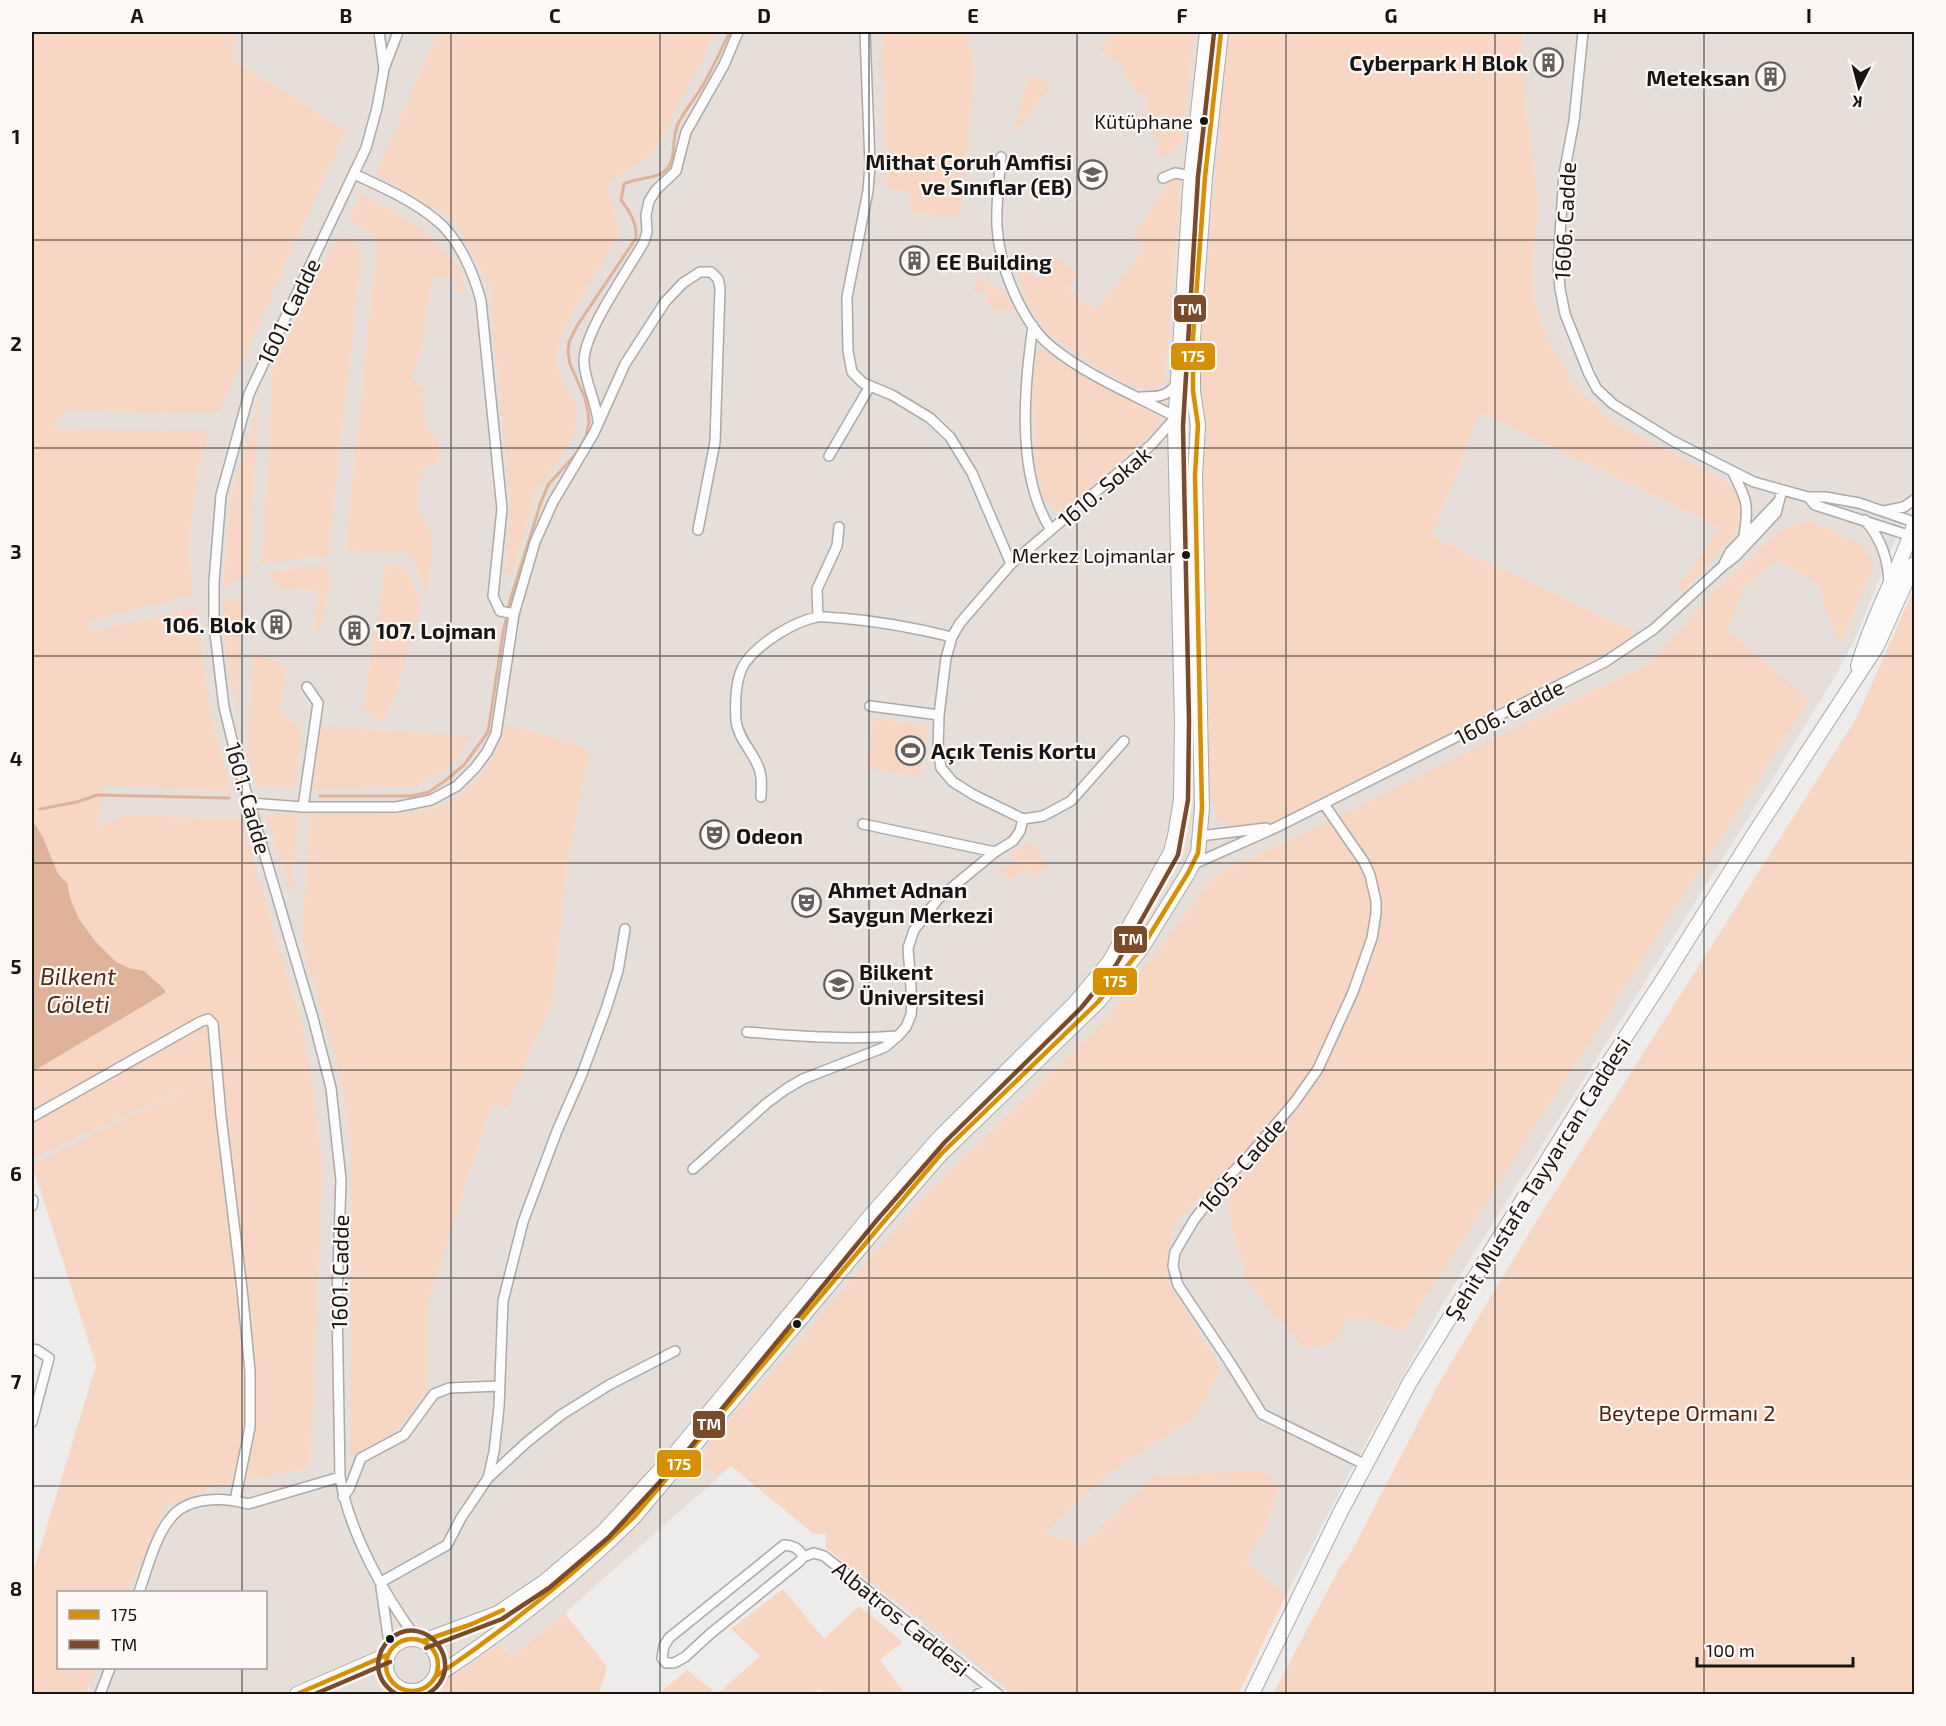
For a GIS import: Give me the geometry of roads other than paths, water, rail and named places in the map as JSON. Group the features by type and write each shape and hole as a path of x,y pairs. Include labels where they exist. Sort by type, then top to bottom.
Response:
{"street":[{"name":"1601. Cadde","path":"378,32 384,69 377,108 366,148 249,394 221,495 214,582 214,625 224,707 239,768 314,1018 331,1088 341,1180 337,1301 340,1477 343,1497 367,1555 397,1612 420,1640"},
{"path":"598,423 597,408 584,363 586,344 644,242 649,201 656,190 676,171 686,132 724,65 738,32"},
{"path":"865,32 870,165 868,191 847,297 848,351 852,372 863,383 907,403 930,418 950,437 972,473 1011,564"},
{"path":"393,1695 424,1688 435,1677 483,1645 602,1549 634,1517 880,1223 941,1154 1098,1002 1141,949 1194,864 1200,836 1202,796 1195,475 1197,422 1193,391 1193,338 1205,177 1207,32"},
{"path":"297,1695 389,1652 402,1640 420,1640 498,1613 544,1582 603,1532 673,1456 870,1215 940,1137 1082,994 1110,961 1171,852 1180,799 1182,721 1172,428 1178,382 1191,176 1208,83 1221,32"},
{"name":"1606. Cadde","path":"1194,864 1324,804 1605,662 1654,629 1736,556 1776,513 1782,490 1754,482 1673,441 1613,404 1597,389 1589,374 1565,314 1558,265 1564,174 1574,121 1583,32"},
{"path":"384,69 396,34"},
{"path":"1002,157 997,198 997,228 1008,279 1033,326 1050,346 1068,359 1162,409 1167,424 1172,428 1178,432 1186,434 1194,432 1197,422 1192,413 1184,412 1172,428"},
{"path":"354,174 399,196 438,221 462,250 477,285 502,509 493,596 508,613"},
{"path":"1163,178 1175,174 1205,177"},
{"path":"250,802 303,807 396,807 431,800 457,786 488,752 496,734 508,613 553,502 598,423 625,364 665,302 683,283 700,272 711,272 718,279 720,288 717,420 698,530"},
{"path":"1033,326 1026,380 1029,463 1035,497 1051,530"},
{"path":"1139,397 1163,396 1172,391 1178,382"},
{"path":"830,456 870,386"},
{"path":"1162,409 1172,428"},
{"name":"1610. Sokak","path":"1023,819 952,782 941,768 938,749 939,715 946,658 952,637 960,622 1011,564 1172,428"},
{"path":"1732,471 1747,504 1748,513 1744,536"},
{"path":"1782,490 1808,497 1825,497 1859,503 1883,511 1914,530"},
{"path":"1808,497 1815,505 1865,520 1914,530"},
{"path":"1883,511 1904,507 1914,500"},
{"name":"1606. Cadde","path":"1723,566 1730,552 1777,503"},
{"path":"1865,520 1885,551 1889,588"},
{"path":"818,617 817,589 837,546 839,527"},
{"name":"Şehit Mustafa Tayyarcan Caddesi","path":"1854,679 1864,643 1914,530"},
{"name":"Şehit Mustafa Tayyarcan Caddesi","path":"1252,1695 1340,1513 1410,1382 1589,1093 1877,646 1914,564"},
{"path":"760,797 759,766 736,724 737,687 741,674 745,664 762,646 786,629 818,617 855,619 919,628 952,637"},
{"path":"303,807 318,703 308,687"},
{"path":"870,706 939,715"},
{"path":"693,1169 786,1089 803,1079 885,1047 898,1036 906,1027 911,1016 908,948 914,930 938,899 995,852 1013,841 1020,831 1023,819 1043,816 1071,801 1124,741"},
{"name":"1605. Cadde","path":"1324,804 1364,862 1370,875 1376,901 1372,938 1353,992 1318,1069 1294,1103 1248,1157 1223,1182 1194,1220 1175,1252 1173,1266 1178,1285 1229,1360 1262,1414 1366,1465"},
{"path":"863,825 995,852"},
{"name":"1606. Cadde","path":"1200,836 1277,827"},
{"path":"1175,837 1186,834 1200,836"},
{"path":"1171,852 1176,860 1185,865 1194,864"},
{"path":"488,1478 494,1452 499,1407 503,1301 523,1222 606,1009 618,970 625,929"},
{"path":"32,1117 200,1022 208,1019 213,1024 220,1116 250,1371 250,1426 235,1501"},
{"path":"747,1032 825,1038 898,1036"},
{"path":"32,1348 49,1358 32,1422"},
{"path":"381,1582 447,1545 461,1518 488,1478 561,1415 609,1385 675,1351"},
{"path":"343,1497 349,1489 361,1458 404,1435 434,1394 449,1388 500,1386"},
{"path":"140,1591 158,1540 170,1519 186,1506 205,1500 248,1504 340,1477"},
{"name":"Albatros Caddesi","path":"803,1557 798,1549 784,1545 669,1638 664,1646 662,1658 666,1663 674,1663 685,1657 803,1557 814,1553 824,1556 995,1692"},
{"name":"1601. Cadde","path":"381,1582 389,1652"},
{"path":"420,1640 434,1650 437,1657 435,1677"},
{"path":"389,1652 386,1671 389,1678 401,1689 409,1691"},
{"path":"100,1695 110,1669"},
{"path":"978,1695 995,1692"}],"water":[{"name":"Bilkent Göleti","path":"32,822 43,838 58,874 67,883 71,901 79,919 95,941 116,962 144,971 165,990 165,993 32,1072"}],"waterway":[{"path":"320,796 411,796 429,792 464,765 488,732 510,601 541,502 548,485 576,454 586,436 589,422 585,398 570,364 569,342 577,326 636,238 632,218 621,200 624,184 652,177 667,169 672,159 678,124 707,79 730,32"},
{"path":"40,809 77,802 97,795 229,798"}],"place":[{"name":"Cyberpark H Blok","path":"1549,62"},
{"name":"Meteksan","path":"1771,77"},
{"name":"Kütüphane","path":"1204,121"},
{"name":"Mithat Çoruh Amfisi ve Sınıflar (EB)","path":"1093,174"},
{"name":"EE Building","path":"915,261"},
{"name":"Merkez Lojmanlar","path":"1186,555"},
{"name":"106. Blok","path":"277,624"},
{"name":"107. Lojman","path":"355,630"},
{"name":"Açık Tenis Kortu","path":"910,750"},
{"name":"Odeon","path":"715,835"},
{"name":"Ahmet Adnan Saygun Merkezi","path":"807,902"},
{"name":"Bilkent Üniversitesi","path":"838,984"}],"park label":[{"name":"Beytepe Ormanı 2","path":"1687,1412"}]}
